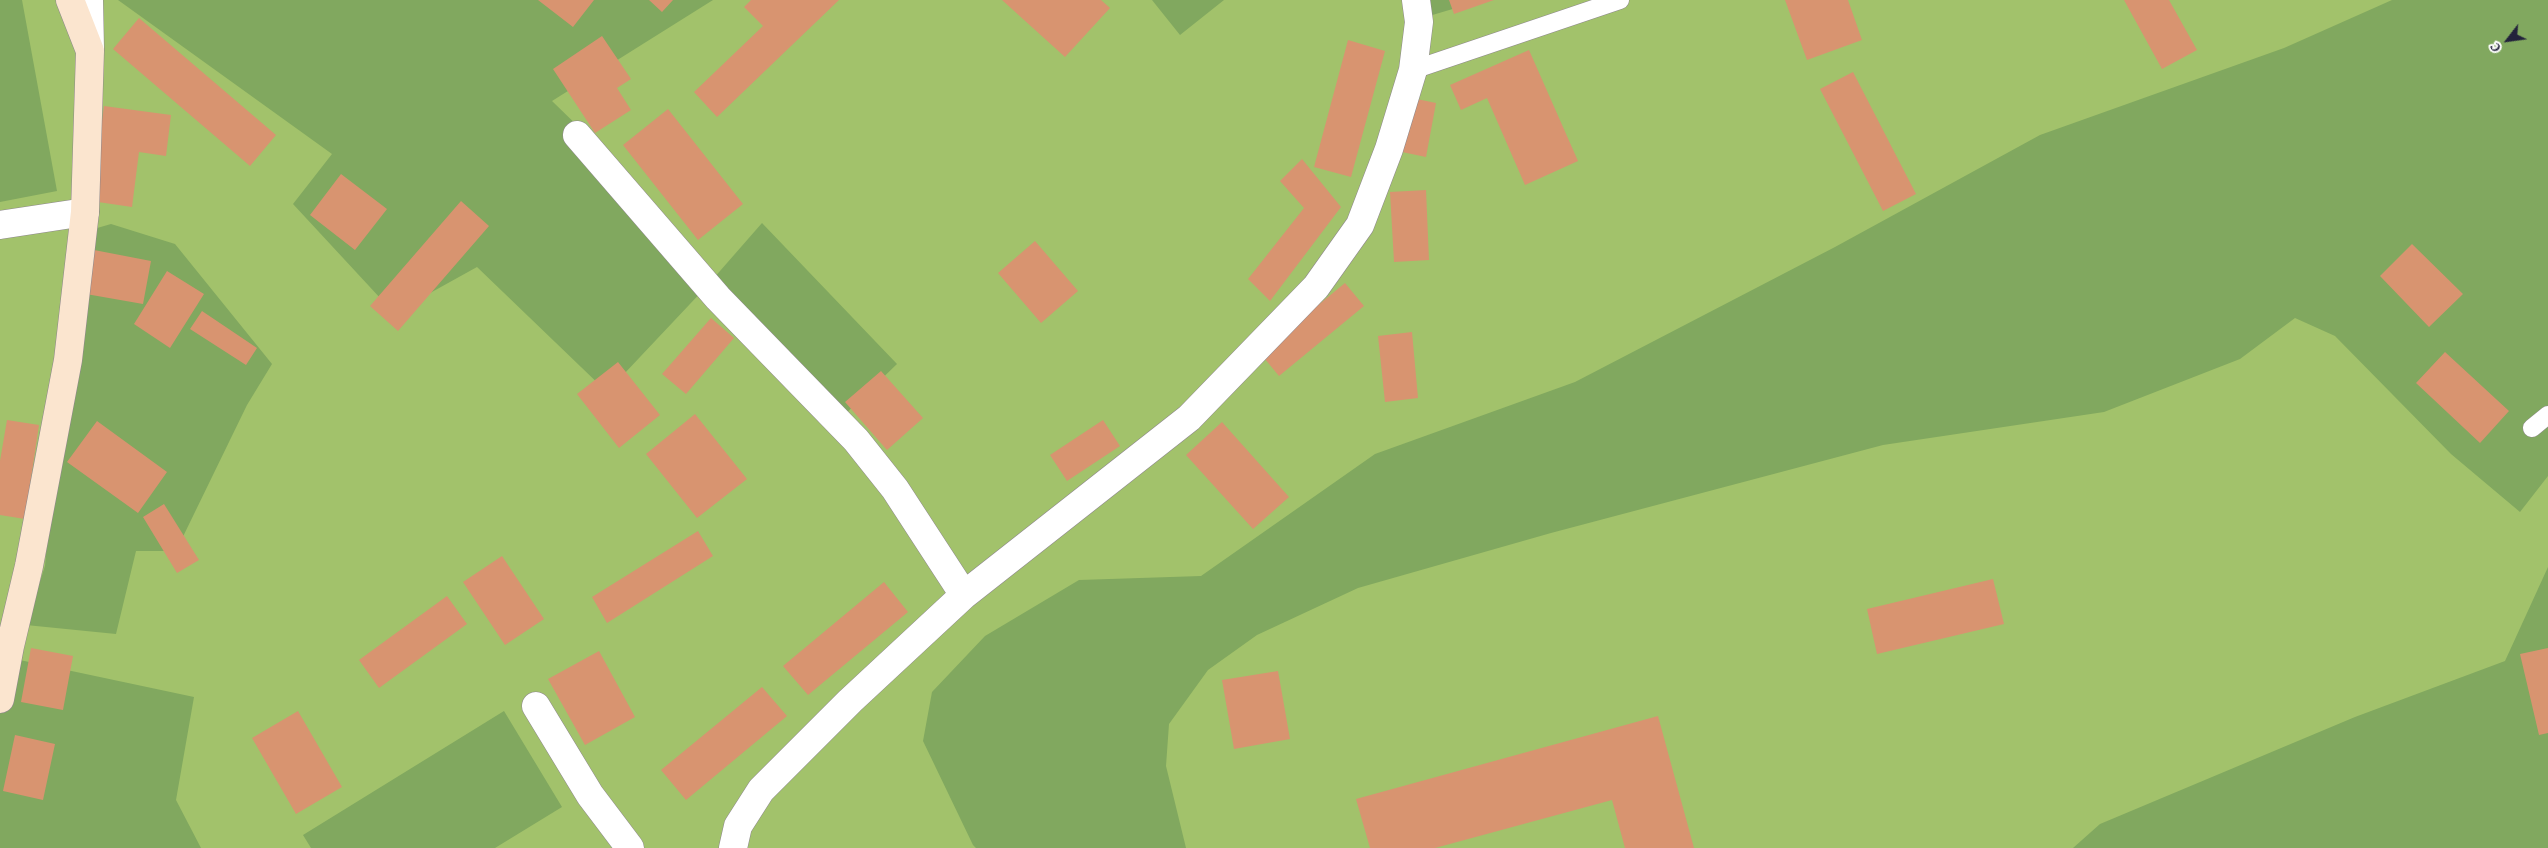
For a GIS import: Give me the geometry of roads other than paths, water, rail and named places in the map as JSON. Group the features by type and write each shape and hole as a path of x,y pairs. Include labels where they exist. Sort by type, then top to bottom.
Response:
{"street":[{"path":"70,0 90,52"},
{"path":"0,699 10,646 30,566 68,360 85,212 90,52 89,0"},
{"path":"732,848 738,826 761,790 850,701 964,595 1189,418 1316,287 1360,225 1389,149 1413,70 1419,22 1416,0"},
{"path":"577,135 718,298 856,440 895,489 964,595"},
{"path":"0,225 85,212"},
{"path":"536,706 590,795 630,848"}],"lane":[{"path":"1413,70 1620,0"},
{"path":"2532,428 2548,415"}]}
